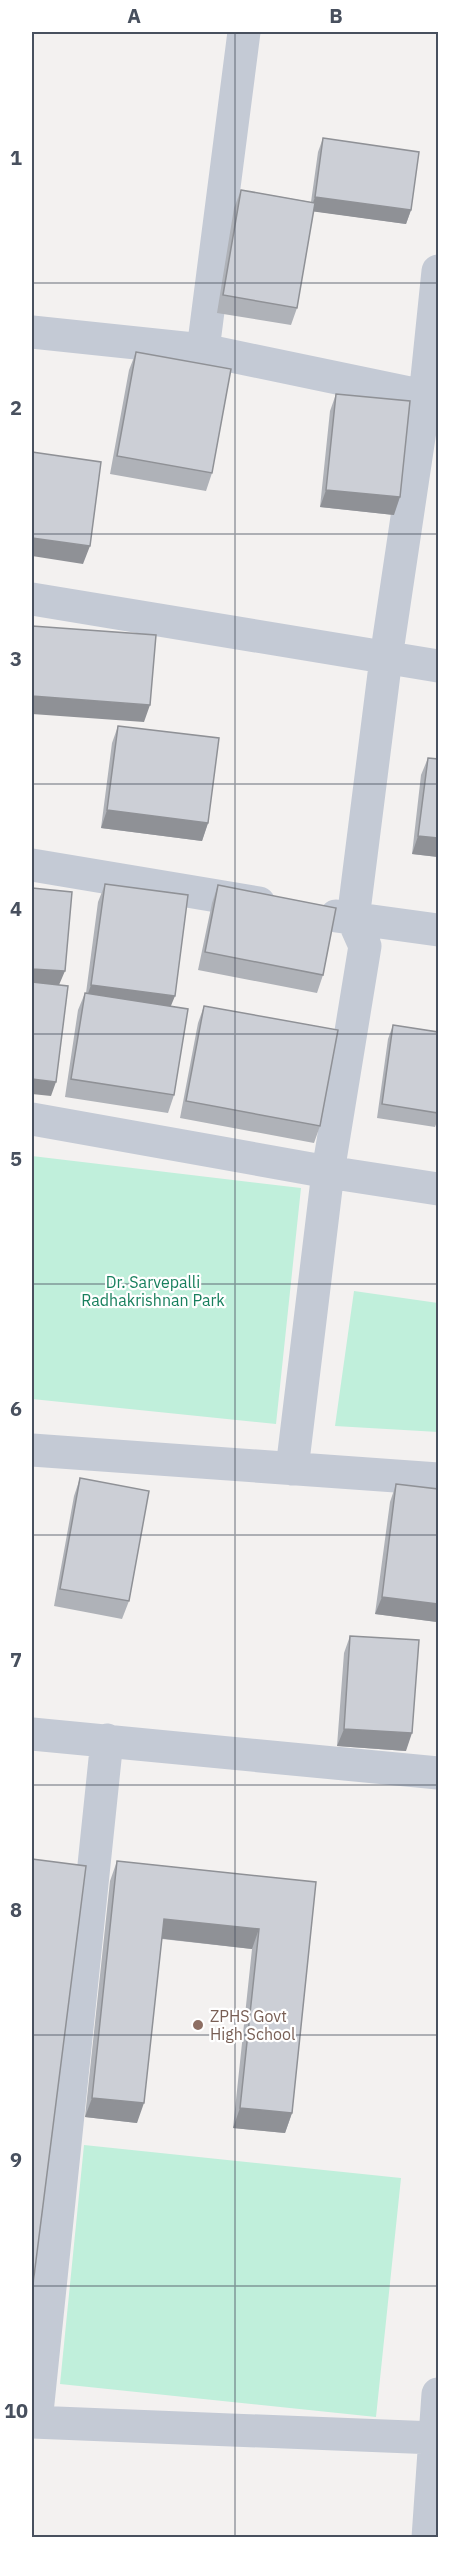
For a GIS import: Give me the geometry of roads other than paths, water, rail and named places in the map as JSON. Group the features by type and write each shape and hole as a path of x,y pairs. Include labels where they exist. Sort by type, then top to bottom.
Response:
{"street":[{"path":"203,350 244,32"},
{"path":"292,1469 328,1172 365,946 353,919 386,658 432,398 438,272"},
{"path":"32,332 203,350 432,398"},
{"path":"32,599 438,666"},
{"path":"32,865 353,919 438,930"},
{"path":"32,1119 328,1172 438,1189"},
{"path":"32,1450 438,1479"},
{"path":"32,1734 438,1773"},
{"path":"107,1740 34,2422 435,2438"},
{"path":"428,2538 438,2394"}],"place":[{"name":"ZPHS Govt High School","path":"198,2025"}],"park label":[{"name":"Dr. Sarvepalli Radhakrishnan Park","path":"153,1291"}]}
